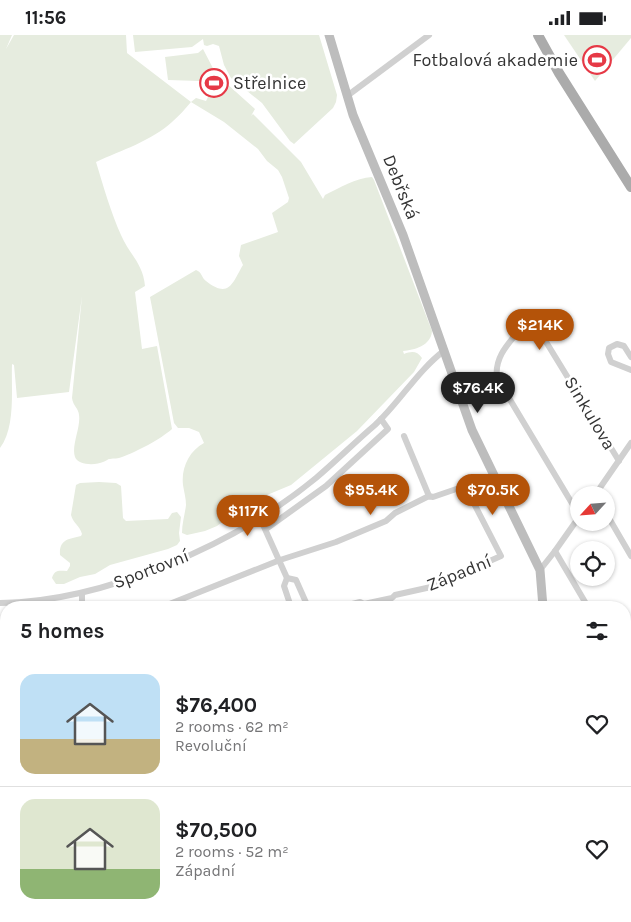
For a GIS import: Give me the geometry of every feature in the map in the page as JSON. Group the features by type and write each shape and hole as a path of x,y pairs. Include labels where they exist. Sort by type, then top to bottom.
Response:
{"main road":[{"name":"Debřská","path":"329,35 353,115 403,235 445,350 460,401 472,430 540,570"},
{"path":"538,35 568,88 631,187"},
{"path":"540,570 543,601"}],"street":[{"path":"347,96 429,35"},
{"name":"Sinkulova","path":"570,501 497,378 498,356 522,326 533,325 540,332 619,461"},
{"path":"631,357 624,346 616,344 610,348 608,354 611,362 631,370"},
{"name":"Sportovní","path":"36,601 82,593 123,581 185,557 260,518 315,479 381,419 426,367 445,350"},
{"path":"266,529 326,486 388,429 381,419"},
{"path":"177,601 280,560 336,542 378,525 395,513 429,496 404,436"},
{"path":"602,486 631,443"},
{"name":"Západní","path":"378,601 431,587 501,556 465,486 433,497 429,496"},
{"path":"260,518 288,578"},
{"path":"615,528 631,556"},
{"path":"540,570 570,529"},
{"path":"555,551 584,601"},
{"path":"288,578 284,586 289,601"},
{"path":"288,578 296,580 305,601"},
{"path":"82,593 82,601"}],"shaded area":[{"path":"0,35 12,35 6,49 14,35 126,35 127,53 191,102 175,120 155,135 96,162 117,226 124,242 139,265 144,278 145,286 135,292 142,349 157,346 172,429 155,441 120,458 88,464 77,460 74,453 79,413 72,398 82,296 69,392 17,398 14,365 12,364 11,419 0,448"},
{"path":"133,35 319,35 337,95 336,102 333,108 294,144 262,103 231,78 224,65 219,46 213,44 204,45 203,39 192,47 135,52"},
{"name":"Fotbalová akademie","path":"564,35 631,35 631,38 595,81"},
{"path":"203,49 216,74 255,109 251,116 253,114 301,162 323,199 325,195 348,184 372,177 432,331 429,340 425,344 412,350 403,351 404,354 416,353 422,358 414,372 357,431 291,485 255,500 253,498 249,506 237,511 217,526 187,535 182,533 186,505 183,472 190,455 204,443 199,432 189,428 178,428 174,423 150,297 196,270 206,281 220,289 226,289 233,282 243,265 239,256 241,245 278,232 272,213 288,202 289,198 278,170 267,161 258,149 224,122 191,102 196,98 206,101 209,95 215,92 199,81 168,80 165,57 198,53"},
{"path":"99,482 116,483 121,486 123,518 126,521 168,519 172,513 177,512 181,517 180,541 177,545 168,549 110,565 95,574 80,577 64,584 56,584 52,578 54,573 67,571 70,566 70,563 60,555 61,546 66,541 82,534 71,515 76,485"}],"place":[{"name":"Fotbalová akademie","path":"597,60"},
{"name":"Střelnice","path":"214,83"}]}
